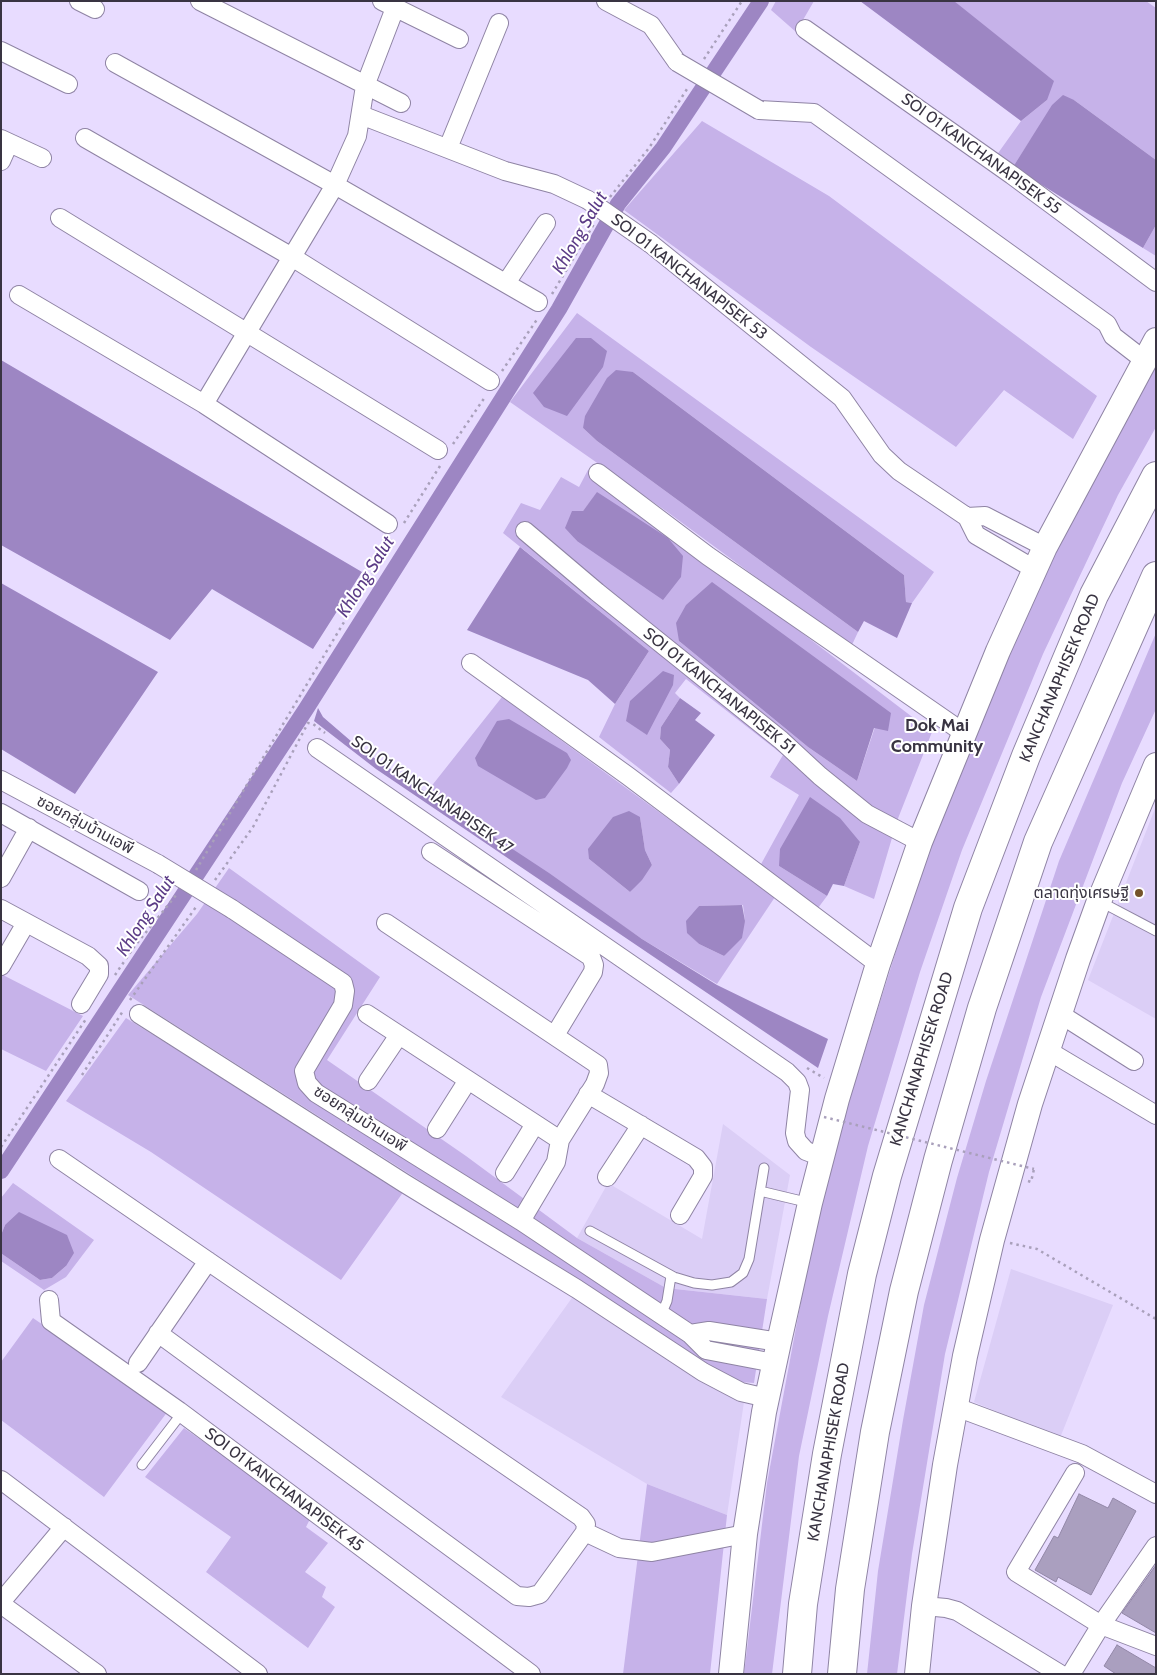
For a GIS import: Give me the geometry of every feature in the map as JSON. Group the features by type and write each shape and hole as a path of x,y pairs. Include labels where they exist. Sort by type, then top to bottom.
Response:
{"highway":[{"name":"KANCHANAPHISEK ROAD","path":"797,1674 803,1604 827,1454 862,1274 887,1176 928,1038 968,908 1026,756 1094,595 1156,476"},
{"path":"842,1674 850,1589 875,1432 904,1291 938,1160 982,1008 1038,842 1156,576"}],"main road":[{"path":"731,1674 746,1534 776,1352 822,1157 878,964 920,842 1034,569 1150,350"},
{"path":"917,1674 924,1606 942,1482 978,1295 992,1240 1047,1050 1099,900 1156,765"}],"street":[{"path":"79,1 95,9"},
{"path":"200,1 400,103"},
{"path":"606,1 651,25 677,62 759,110 814,113 1107,324 1113,336 1150,350"},
{"path":"204,404 335,185 357,136 364,86 389,5 459,39"},
{"path":"448,148 498,23"},
{"name":"SOI 01 KANCHANAPISEK 55","path":"805,29 1012,175 1156,282"},
{"path":"1,51 68,84"},
{"path":"115,64 544,303"},
{"name":"SOI 01 KANCHANAPISEK 53","path":"361,115 505,171 554,184 588,200 651,244 842,398 882,455 899,471 967,517 976,535 1034,569"},
{"path":"85,138 292,257 493,382"},
{"path":"1,161 5,141 42,158"},
{"path":"60,218 444,453"},
{"path":"506,283 546,223"},
{"path":"19,295 204,404 394,530"},
{"path":"598,473 708,556 964,733"},
{"name":"SOI 01 KANCHANAPISEK 53","path":"967,517 985,516 1045,547"},
{"name":"SOI 01 KANCHANAPISEK 51","path":"525,531 596,592 781,740 820,776 867,814 920,842"},
{"path":"471,663 628,776 878,964"},
{"path":"317,748 787,1072 798,1082 800,1090 795,1133 797,1141 806,1151 822,1157"},
{"name":"ซอยกลุ่มบ้านเอพี","path":"1,780 158,864 232,909 343,982 345,991 343,1004 304,1071 305,1080 312,1090 521,1221 690,1334 706,1350 776,1352"},
{"path":"1,813 138,891"},
{"path":"1,878 28,828"},
{"path":"431,852 591,957 594,965 592,972 555,1035"},
{"path":"1,909 88,956 99,966 99,974 84,1010"},
{"path":"2,966 26,923"},
{"path":"386,923 598,1065 598,1073 588,1094 560,1140 556,1162 521,1221"},
{"path":"139,1014 396,1178 577,1289 703,1372 741,1392 767,1398"},
{"path":"367,1014 560,1140"},
{"path":"1060,1014 1134,1061"},
{"path":"368,1081 399,1035"},
{"path":"1047,1050 1156,1115"},
{"path":"437,1129 468,1080"},
{"path":"588,1094 696,1158 703,1167 703,1176 680,1215"},
{"path":"505,1173 535,1124"},
{"path":"607,1177 641,1125"},
{"path":"59,1159 581,1517 586,1524 585,1532 540,1594 529,1597 516,1596 158,1333"},
{"path":"138,1363 208,1261"},
{"name":"SOI 01 KANCHANAPISEK 45","path":"49,1300 52,1321 182,1413 531,1674"},
{"path":"956,1407 1082,1454 1156,1494"},
{"path":"1075,1472 1016,1572 1101,1625 1156,1646"},
{"path":"1,1480 258,1674"},
{"path":"64,1527 1,1603 96,1674"},
{"path":"585,1532 619,1548 652,1552 746,1534"},
{"path":"1071,1674 1101,1625 1156,1546"},
{"path":"924,1606 957,1611 1060,1674"}],"lane":[{"path":"1099,900 1156,931"},
{"path":"590,1231 671,1276 694,1283 712,1285 732,1282 743,1273 749,1259 764,1168"},
{"path":"760,1191 810,1203"},
{"path":"661,1315 667,1301 671,1276"},
{"path":"142,1465 182,1413"}],"path":[{"path":"703,61 742,1"},
{"path":"607,203 649,148 689,85"},
{"path":"190,877 288,718 394,530 493,382 597,220"},
{"name":"SOI 01 KANCHANAPISEK 47","path":"212,884 253,827 308,723 313,724 332,738"},
{"path":"113,978 134,947 177,893"},
{"path":"82,1075 111,1028 201,900"},
{"path":"1,1147 84,1010"},
{"path":"807,1068 822,1077 842,1084"},
{"path":"824,1117 1034,1169"},
{"path":"992,1240 1037,1248 1156,1319"}],"shaded area":[{"path":"776,1 814,1 796,32 771,10"},
{"path":"860,1 954,1 1054,81 1047,100 1021,121"},
{"path":"954,1 1146,1 1156,8 1156,160 1074,100 1031,139 1013,167 996,156 1021,121 1047,100"},
{"path":"1063,95 1074,100 1156,160 1156,225 1143,248 1013,167 1052,105"},
{"path":"702,121 829,196 1097,396 1073,439 1004,390 956,447 811,347 624,210"},
{"path":"1156,225 1156,256 1143,248"},
{"path":"577,313 934,572 912,603 906,602 904,575 633,372 583,428 597,441 858,632 851,647 666,511 510,402"},
{"path":"576,338 591,338 607,351 603,367 567,416 544,407 533,393"},
{"path":"1,360 362,572 313,649 212,589 170,640 1,545"},
{"path":"1156,364 1156,427 1118,495 1043,654 962,850 920,972 868,1146 828,1316 799,1456 772,1674 744,1674 767,1483 812,1242 848,1104 930,843 1022,620 1094,476"},
{"path":"616,370 633,372 904,575 906,602 912,603 897,638 864,621 858,632 597,441 583,428 585,416 607,378"},
{"path":"588,470 932,732 897,821 874,899 844,886 860,842 779,866 827,896 818,908 760,866 799,795 770,777 783,755 686,679 675,693 680,698 661,727 660,739 670,750 668,767 679,784 671,793 599,737 615,704 649,651 503,533 521,503 540,510 561,477 579,487","holes":["598,492 577,541 574,537 583,511","679,641 875,727 857,781 808,747"]},
{"path":"597,492 668,538 683,556 681,577 663,600 577,541 565,528 572,511 583,511"},
{"path":"520,547 649,651 615,704 588,680 467,630"},
{"path":"712,582 891,713 888,731 874,728 857,781 808,747 679,641 676,623 686,605"},
{"path":"1,583 158,672 75,794 1,749"},
{"path":"1156,633 1156,709 1122,783 1041,997 989,1172 945,1354 912,1554 897,1674 867,1674 878,1571 903,1420 924,1305 957,1178 986,1081 1059,861"},
{"path":"663,671 674,675 673,685 647,735 626,721 630,701"},
{"path":"502,697 775,897 717,984 642,939 426,793","holes":["640,817 645,850 652,865 630,892 589,859","743,905 745,921 724,956 699,944 688,933 699,906"]},
{"path":"680,698 701,713 695,720 715,735 679,784 668,767 670,750 660,739 661,727"},
{"path":"318,708 323,717 359,748 549,873 642,939 717,985 828,1039 818,1068 376,769 314,721"},
{"path":"509,719 567,753 571,760 545,798 536,800 478,766 475,758 497,721"},
{"path":"810,797 840,818 860,842 844,886 833,884 827,896 779,866 780,849"},
{"name":"ตลาดทุ่งเศรษฐี","path":"1156,806 1156,1019 1088,980"},
{"path":"629,811 640,817 645,850 652,865 642,880 630,892 589,859 588,849 613,817"},
{"path":"229,868 380,977 327,1060 466,1156 577,1238 666,1288 767,1299 754,1383 741,1382 711,1370 620,1308 128,995 197,914"},
{"path":"742,905 745,921 742,938 724,956 699,944 687,933 686,921 699,906"},
{"path":"1,974 83,1016 46,1071 1,1049"},
{"path":"126,1018 404,1191 341,1280 151,1152 66,1101"},
{"path":"723,1124 790,1175 767,1299 666,1288 577,1238 608,1183 702,1239"},
{"path":"13,1183 94,1240 66,1277 44,1290 1,1261 1,1249 2,1254 40,1280 52,1278 66,1266 5,1225 1,1235 1,1198"},
{"path":"19,1212 67,1235 74,1253 66,1266 52,1278 40,1280 2,1254 1,1235 5,1225"},
{"path":"1011,1269 1113,1305 1060,1438 974,1402"},
{"path":"574,1295 744,1402 727,1515 647,1484 501,1397"},
{"path":"33,1318 168,1411 104,1497 1,1420 1,1362"},
{"path":"184,1428 311,1517 306,1527 328,1543 305,1572 326,1587 322,1597 335,1607 308,1648 206,1572 231,1537 145,1477"},
{"path":"647,1484 727,1515 710,1674 623,1674"}],"building":[{"path":"1079,1494 1108,1508 1113,1498 1136,1511 1091,1595 1058,1577 1056,1582 1035,1570 1054,1536 1058,1538"},
{"path":"1156,1565 1156,1633 1122,1613"},
{"path":"1117,1645 1156,1668 1156,1674 1116,1674 1104,1666"}],"waterway":[{"name":"Khlong Salut","path":"1,1171 306,709 559,309 618,204 663,148 761,1"}],"place":[{"name":"ตลาดทุ่งเศรษฐี","path":"1139,893"}],"district":[{"name":"Dok Mai Community","path":"937,736"}]}
